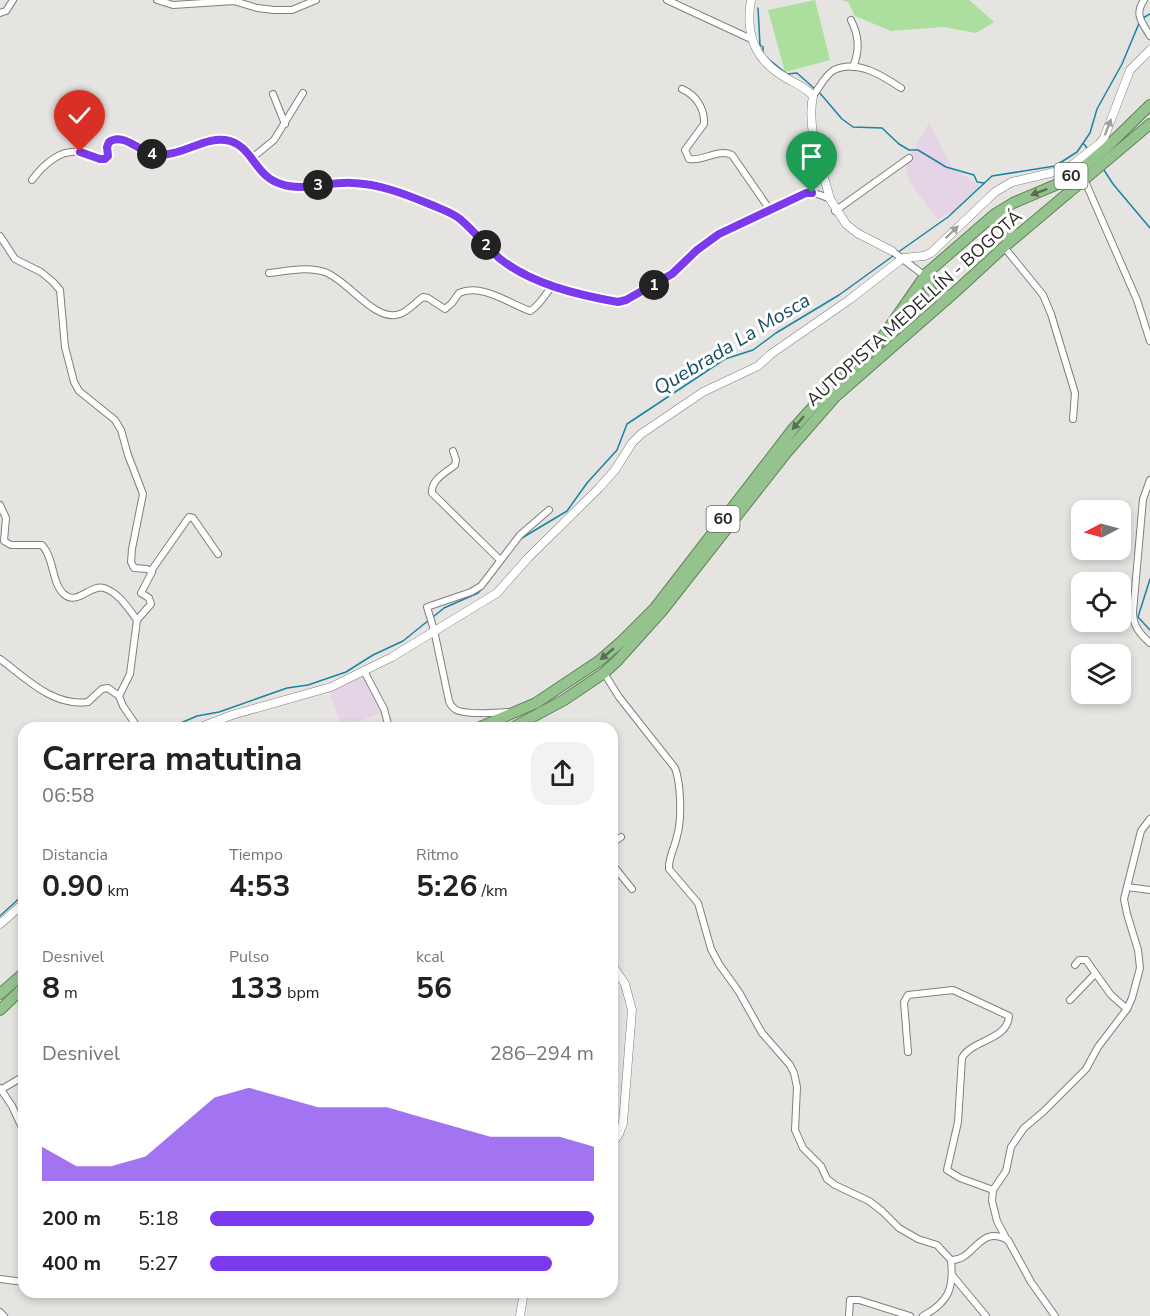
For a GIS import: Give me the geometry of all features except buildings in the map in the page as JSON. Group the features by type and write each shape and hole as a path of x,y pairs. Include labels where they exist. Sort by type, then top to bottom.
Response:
{"highway":[{"name":"AUTOPISTA MEDELLÍN - BOGOTÁ","path":"493,722 518,712 564,686 599,661 651,612 794,429 822,397 877,345 929,273 995,214 1013,203 1060,183 1079,171 1150,105"},
{"name":"AUTOPISTA MEDELLÍN - BOGOTÁ","path":"523,722 564,700 604,673 656,619 788,452 835,397 1004,247 1150,124"},
{"path":"978,228 995,219 1005,220 1012,230 1004,247"},
{"path":"929,273 927,281 932,293 944,297 954,293"},
{"path":"0,994 18,978"},
{"path":"0,1010 18,993"}],"street":[{"path":"0,13 6,11 13,0"},
{"path":"157,0 173,5 234,1 274,10 292,10 316,0"},
{"path":"667,0 751,39"},
{"path":"751,0 749,12 751,39 765,63 815,93"},
{"path":"1144,0 1139,8 1139,19 1150,36"},
{"path":"851,20 859,48 853,67"},
{"path":"214,722 331,687 392,657 497,592 599,488 641,434 703,392 758,366 771,354 849,300 898,254 924,256 931,253 1004,186 1067,169 1085,156 1104,138 1131,70 1150,50"},
{"path":"901,88 869,71 853,67 834,70 815,93 810,109 811,122 830,199 836,211 851,229 929,273"},
{"path":"682,89 696,99 704,119 704,124 685,150 689,159 727,153 732,155 770,210"},
{"path":"252,158 274,140 303,93"},
{"path":"273,94 285,124"},
{"path":"32,180 50,160 74,151 105,159 108,156 109,142 115,138 153,154 165,155 213,141 230,141 252,158 263,175 280,184 302,186 352,183 380,187 434,206 459,218 501,259 525,274 553,286 612,301 626,300 672,274 697,250 719,234 806,193 830,199"},
{"path":"836,211 909,158"},
{"path":"1083,179 1137,300 1150,341"},
{"path":"0,236 15,259 41,272 60,290 65,347 74,382 80,391 119,425 128,455 143,490 131,562 134,568 151,571"},
{"path":"1004,247 1043,295 1051,314 1075,393 1073,419"},
{"path":"269,273 306,269 325,272 339,279 381,314 391,316 403,313 423,297 445,309 459,293 472,289 502,298 530,311 535,309 544,294 553,286"},
{"path":"453,451 455,465 433,485 432,493 500,560"},
{"path":"1150,480 1143,500 1133,621 1138,631 1150,643"},
{"path":"0,505 6,518 4,541 11,545 42,545 50,557 59,588 64,594 76,597 102,587 120,598 137,620"},
{"path":"518,712 467,712 453,708 449,701 427,607 471,592 481,586 520,535 549,510"},
{"path":"119,696 130,674 137,620 151,604 149,598 141,593 152,574 151,571 189,517 193,518 218,554"},
{"path":"0,659 43,691 64,701 88,702 102,689 108,688 119,696 134,722"},
{"path":"364,671 384,709 387,722"},
{"path":"604,673 675,768 679,782 679,830 669,861 669,869 698,903 711,949 719,964 739,992 767,1041 790,1065 794,1073 797,1087 795,1130 803,1148 821,1166 828,1179 835,1185 869,1201 898,1228 918,1239 937,1245 951,1260 951,1286 938,1307 923,1316"},
{"path":"1055,1316 1031,1282 994,1212 993,1190 1006,1171 1011,1147 1019,1135 1086,1069 1098,1047 1127,1009 1140,968 1138,950 1124,899 1141,831 1150,819"},
{"path":"618,872 632,889"},
{"path":"1127,887 1150,890"},
{"path":"0,924 18,908"},
{"path":"1075,965 1079,960 1084,959 1111,995 1127,1009"},
{"path":"618,974 625,984 632,1010 623,1123 618,1135"},
{"path":"1070,1000 1095,974"},
{"path":"908,1052 904,1002 908,995 953,990 1009,1016 1009,1021 999,1033 968,1050 962,1058 958,1122 947,1170 960,1178 993,1190"},
{"path":"18,1079 1,1088 18,1121"},
{"path":"951,1260 964,1257 980,1240 988,1237 1001,1237 1008,1240"},
{"path":"952,1275 986,1316"},
{"path":"0,1280 18,1282"},
{"path":"520,1316 523,1298"},
{"path":"849,1316 850,1300 859,1300 910,1316"},
{"path":"0,1312 4,1316"}],"shaded area":[{"path":"929,123 952,167 980,186 953,211 938,219 910,183 905,164"},
{"path":"364,674 382,713 357,722 341,722 328,690"}],"green space":[{"path":"815,0 830,60 785,72 768,10"},
{"path":"841,0 969,0 994,22 976,33 944,27 891,31 855,16 848,2"}],"waterway":[{"path":"758,8 760,45 763,47 763,54"},
{"name":"Quebrada La Mosca","path":"1143,18 1150,14"},
{"name":"Quebrada La Mosca","path":"897,253 948,217 992,176 1055,166 1077,152 1090,133 1097,109 1122,64 1140,21"},
{"path":"766,57 787,74 797,73 815,89"},
{"path":"819,92 842,119 853,127 882,128 909,150 918,150 946,167 974,175 977,182 984,183"},
{"name":"Quebrada La Mosca","path":"1084,144 1087,148"},
{"path":"1104,170 1150,228"},
{"name":"Quebrada La Mosca","path":"522,538 567,511 587,483 617,450 627,424 725,359 753,350 776,333 839,295 893,256"},
{"name":"Quebrada La Mosca","path":"487,583 513,548"},
{"path":"1150,579 1138,617 1150,630"},
{"name":"Quebrada La Mosca","path":"433,617 444,608 482,589"},
{"name":"Quebrada La Mosca","path":"183,722 287,688 308,685 346,672 373,655 403,641 429,620"},
{"name":"Quebrada La Mosca","path":"0,916 18,900"}],"route":[{"path":"80,152 103,160 108,156 109,142 115,138 153,154 165,155 213,141 230,141 252,158 263,175 280,184 302,186 352,183 380,187 402,194 459,218 501,259 525,274 553,286 618,302 626,300 672,274 697,250 719,234 806,193 812,193"}]}
